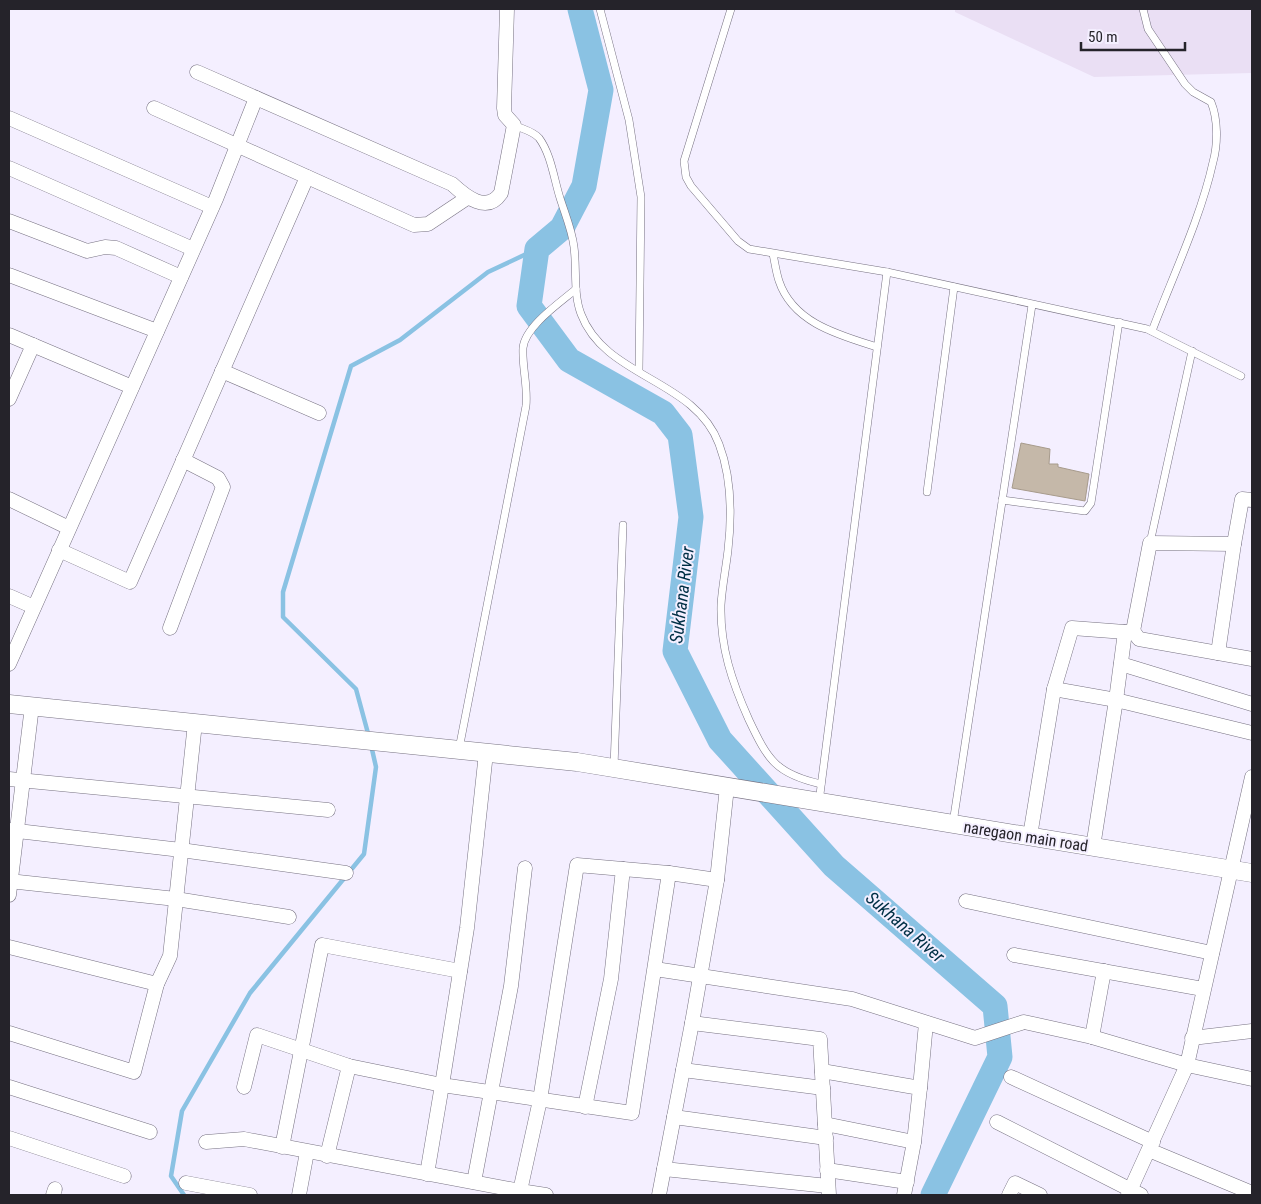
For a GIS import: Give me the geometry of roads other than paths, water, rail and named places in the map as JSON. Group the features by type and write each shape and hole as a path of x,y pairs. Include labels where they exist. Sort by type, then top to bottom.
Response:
{"street":[{"path":"197,72 452,184 467,198 488,203 495,200 501,193 514,125 505,115 504,108 508,9"},
{"path":"9,664 212,207 256,98"},
{"path":"154,108 414,225 428,224 467,198"},
{"path":"9,118 212,207"},
{"path":"9,168 193,250"},
{"path":"59,550 130,582 307,176"},
{"path":"9,221 87,251 105,247 116,248 181,277"},
{"path":"9,275 157,331"},
{"path":"9,335 132,387"},
{"path":"9,399 33,346"},
{"path":"222,371 319,413"},
{"path":"170,628 223,487 218,478 183,460"},
{"path":"9,499 69,528"},
{"path":"1218,653 1242,499 1252,500"},
{"path":"1093,847 1120,664 1150,543 1234,544"},
{"path":"9,596 34,607"},
{"path":"1030,836 1054,689 1072,628 1129,632 1140,639 1252,659"},
{"path":"1120,664 1252,704"},
{"path":"1054,689 1116,700 1252,733"},
{"name":"naregaon main road","path":"9,704 390,742 614,768 1252,873"},
{"path":"32,706 23,780 13,830 9,886 176,899 289,917"},
{"path":"9,1033 134,1072 157,984 170,956 195,723"},
{"path":"427,1174 460,971 486,753"},
{"path":"997,1122 1133,1194 1151,1146 1187,1065 1252,777"},
{"path":"9,779 328,810"},
{"path":"659,1195 692,1023 716,880 728,787"},
{"path":"13,830 182,850 346,873"},
{"path":"520,1193 540,1100 577,865 668,873 716,880"},
{"path":"474,1182 515,959 525,868"},
{"path":"585,1107 612,979 623,869"},
{"path":"244,1087 257,1035 349,1066 442,1085 632,1113 668,873"},
{"path":"966,901 1212,953"},
{"path":"282,1147 322,945 460,971"},
{"path":"9,947 157,984"},
{"path":"1014,954 1203,990"},
{"path":"655,969 852,1000 975,1038 1024,1022 1092,1038 1187,1065 1252,1079"},
{"path":"1092,1038 1104,971"},
{"path":"664,1169 829,1191 820,1039 692,1023"},
{"path":"828,1170 906,1189 914,1142 926,1023"},
{"path":"1192,1038 1252,1031"},
{"path":"327,1156 349,1066"},
{"path":"683,1070 823,1088"},
{"path":"822,1071 920,1088"},
{"path":"1011,1077 1252,1193"},
{"path":"9,1087 150,1132"},
{"path":"674,1117 826,1131 914,1142"},
{"path":"9,1138 124,1176"},
{"path":"206,1142 244,1139 474,1182 520,1193 546,1195"},
{"path":"299,1195 306,1152"},
{"path":"186,1183 250,1195"},
{"path":"1009,1195 1015,1183 1040,1195"}],"lane":[{"path":"600,9 628,120 641,197 639,371"},
{"path":"731,9 684,161 684,170 691,186 738,241 749,249 887,272 1032,305 1119,322 1152,331 1241,376"},
{"path":"1143,9 1148,29 1185,84 1212,105 1216,146 1214,162 1201,203 1152,331"},
{"path":"514,125 533,133 543,146 573,237 576,288 581,314 598,342 611,354 667,386 692,407 711,427 719,442 725,463 731,505 721,604 722,636 726,658 736,691 756,736 774,763 795,777 822,784"},
{"path":"773,254 779,281 787,297 799,312 834,333 877,346"},
{"path":"819,802 887,272"},
{"path":"927,492 954,287"},
{"path":"459,750 526,406 528,392 523,348 525,339 548,312 576,288"},
{"path":"953,824 1032,305"},
{"path":"1002,500 1088,510 1091,503 1119,322"},
{"path":"1150,543 1192,351"},
{"path":"614,768 623,525"}],"waterway":[{"name":"Sukhana River","path":"580,9 601,90 584,186 562,228 537,249 529,306 569,360 663,413 680,435 691,517 675,651 720,740 834,866 995,1006 1000,1057 933,1195"},
{"path":"369,737 356,689 283,617 283,592 351,366 400,340 488,272 537,249"},
{"path":"184,1195 171,1176 182,1111 250,993 364,854 376,767 371,745"}]}
